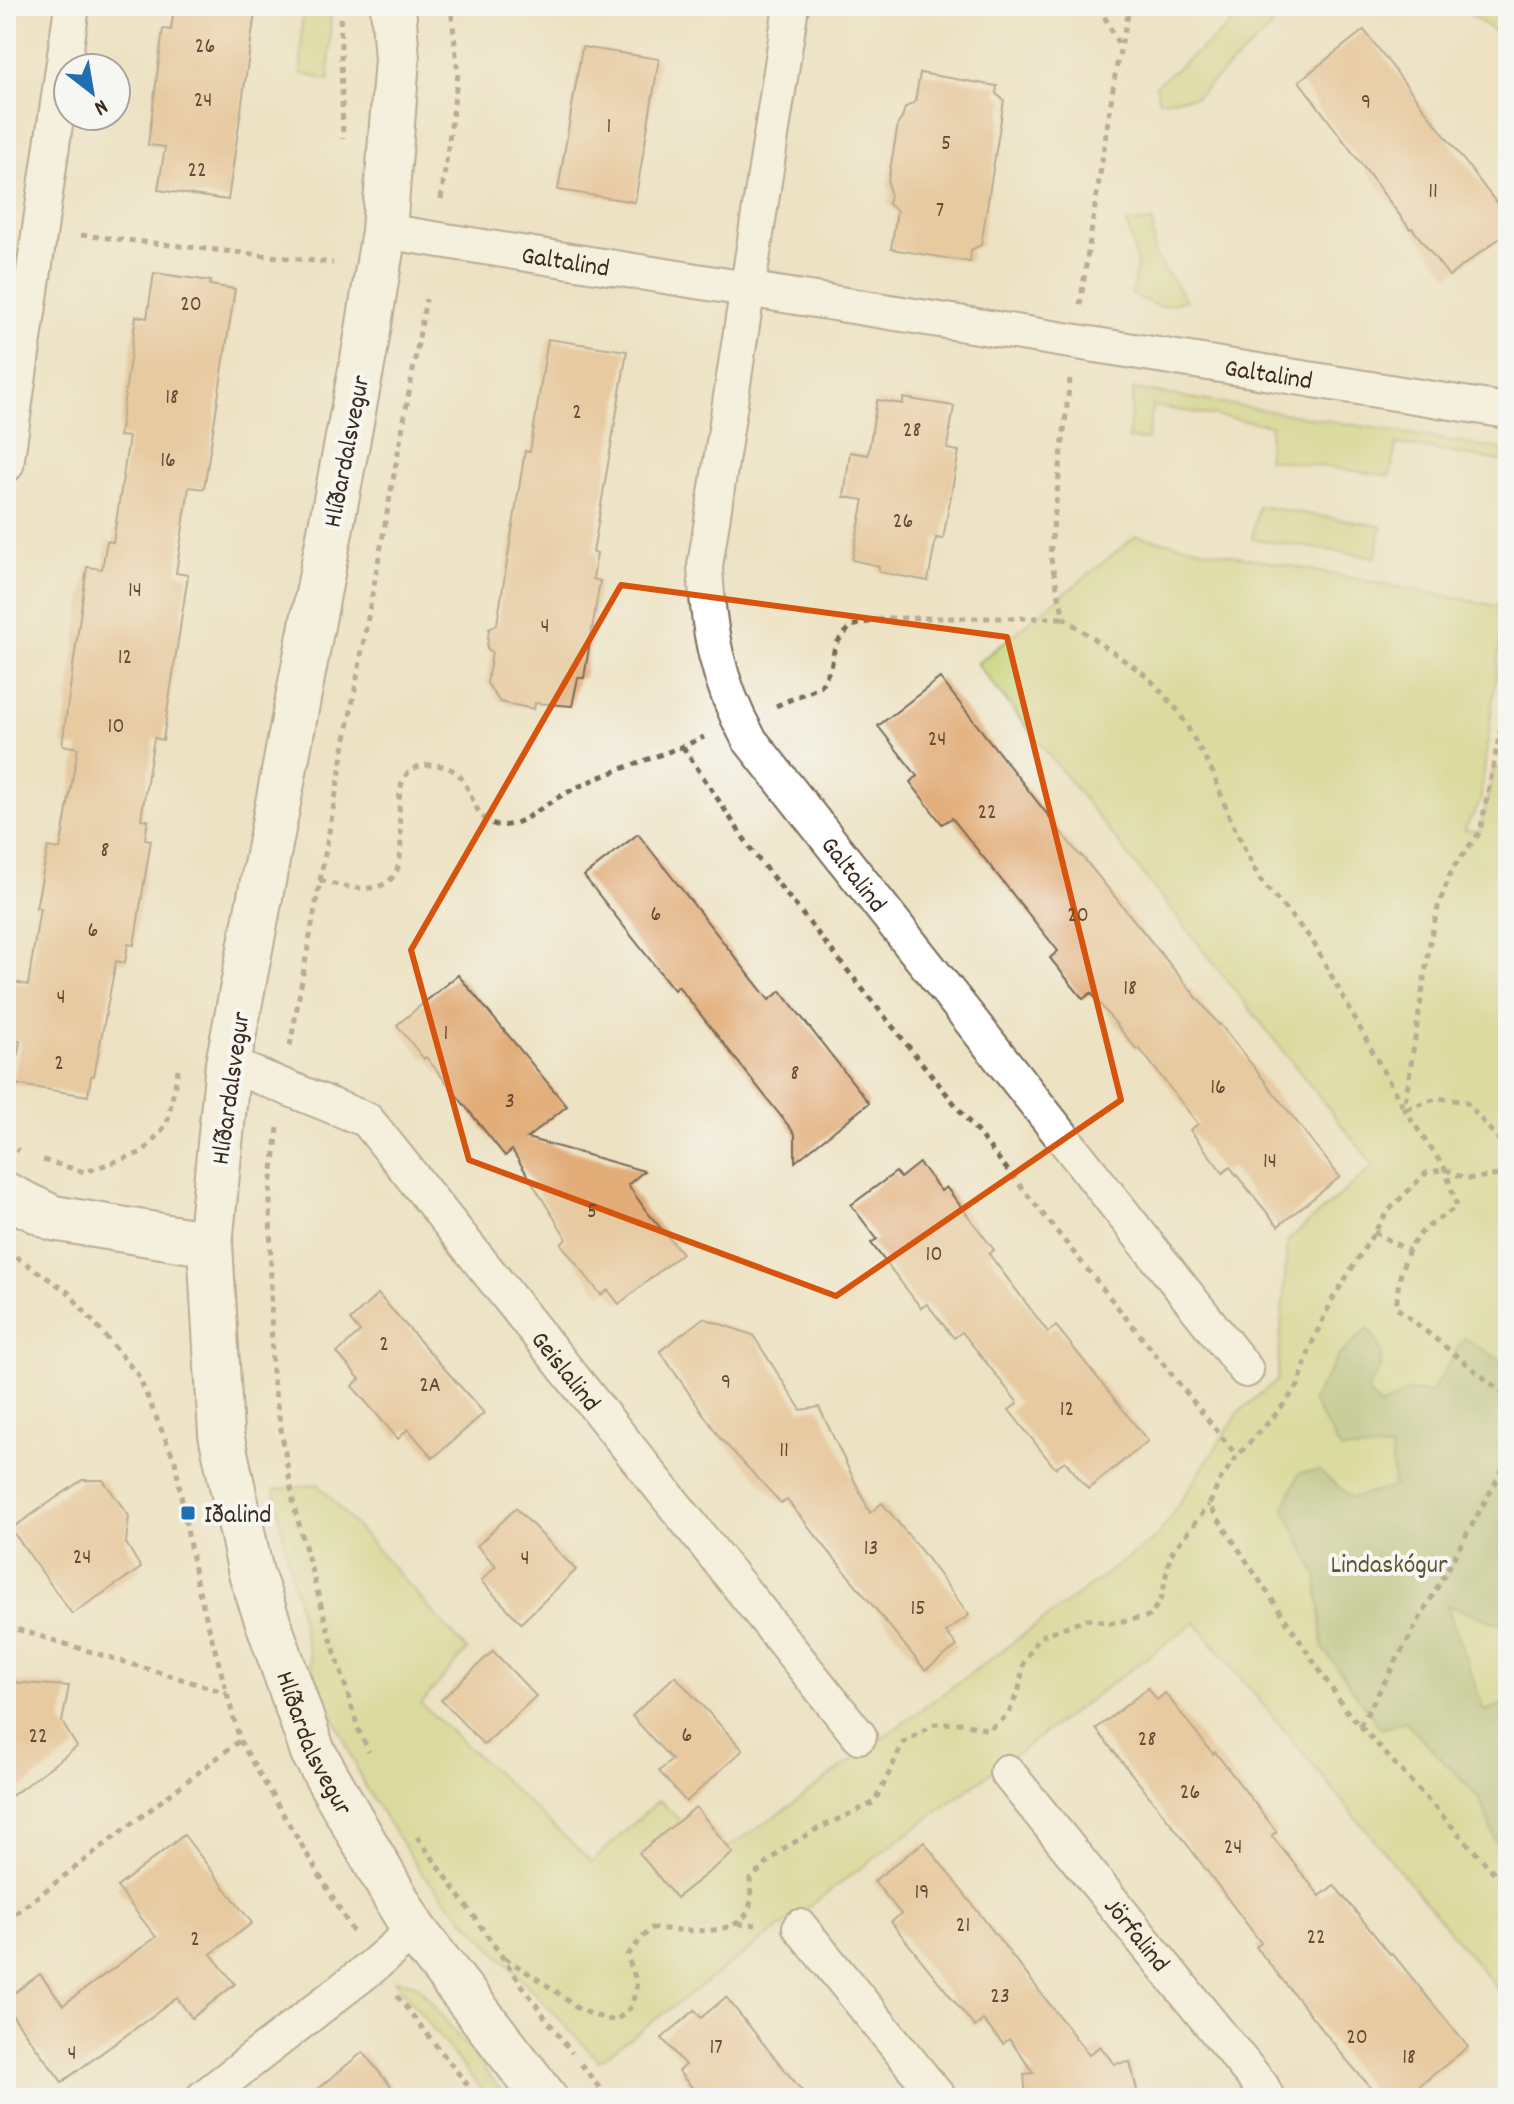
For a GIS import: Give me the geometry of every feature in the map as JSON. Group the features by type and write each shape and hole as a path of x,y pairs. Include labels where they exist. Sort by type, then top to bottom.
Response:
{"street":[{"path":"6,465 72,6"},
{"name":"Hlíðardalsvegur","path":"393,6 397,59 384,231 365,349 228,1064 210,1244 221,1434 251,1573 313,1752 414,1930 545,2098"},
{"name":"Galtalind","path":"791,6 705,566 707,602 720,674 740,722 759,751 1246,1370"},
{"name":"Galtalind","path":"384,231 1508,411"},
{"name":"Geislalind","path":"228,1064 367,1120 859,1736"},
{"path":"6,1195 53,1218 210,1244"},
{"name":"Jörfalind","path":"1007,1772 1262,2087 1267,2098"},
{"path":"800,1927 939,2098"},
{"path":"203,2098 373,1966 414,1930"}],"path":[{"path":"340,6 343,142"},
{"path":"441,199 458,74 451,6"},
{"path":"1099,6 1121,48"},
{"path":"1079,312 1130,6"},
{"path":"75,241 81,234 338,264"},
{"path":"372,1759 359,1731 298,1520 272,1375 270,1195 283,1086 426,299"},
{"path":"1064,618 1050,555 1070,374"},
{"path":"320,880 342,887 367,888 377,887 391,879 398,870 401,857 400,796 404,779 414,768 441,765 453,769 464,778 482,816 496,825 512,824 573,788 683,747 821,686 831,667 835,645 851,626 886,618 1064,618 1147,676 1179,712 1213,773 1230,819 1260,880 1312,940 1404,1109 1445,1169 1457,1206 1421,1232 1409,1251 1396,1297 1397,1308 1508,1397"},
{"path":"1404,1109 1438,907 1452,869 1480,832 1506,723 1508,692"},
{"path":"683,747 755,855 1237,1456"},
{"path":"39,1159 85,1172 143,1152 167,1124 180,1061"},
{"path":"1404,1109 1439,1098 1466,1102 1508,1150"},
{"path":"6,1143 24,1154"},
{"path":"502,1957 577,2008 616,2021 632,2006 637,1983 627,1955 651,1928 718,1931 737,1924 750,1907 750,1879 783,1849 873,1803 903,1743 935,1724 965,1723 988,1730 1008,1715 1019,1689 1024,1662 1039,1637 1086,1619 1111,1623 1150,1616 1162,1597 1170,1555 1209,1505 1220,1480 1237,1456 1298,1386 1311,1345 1332,1300 1387,1212 1426,1173 1445,1169 1466,1179 1499,1175 1508,1170"},
{"path":"1374,1232 1409,1251"},
{"path":"1360,1726 1508,1460"},
{"path":"1209,1505 1346,1710 1508,1888"},
{"path":"6,1626 228,1693"},
{"path":"6,1921 240,1741"},
{"path":"416,1836 543,2016 607,2098"}],"highlighted area":[{"path":"621,585 1007,637 1121,1100 836,1296 469,1160 411,950"}],"green space":[{"path":"302,6 331,6 329,81 301,73"},
{"path":"1245,6 1282,6 1269,30 1196,97 1159,100 1156,85 1226,29"},
{"path":"1466,6 1508,6 1508,41 1464,10"},
{"path":"1153,222 1154,254 1186,300 1161,307 1131,295 1137,264 1127,223"},
{"path":"1134,389 1508,450 1508,462 1396,444 1390,476 1267,459 1271,425 1153,406 1147,440 1128,439"},
{"path":"1258,506 1381,526 1376,557 1252,539"},
{"path":"1136,536 1507,608 1500,641 1480,803 1464,830 1480,831 1494,767 1508,770 1508,2002 1195,1622 599,2061 422,1874 366,1788 312,1670 274,1490 318,1484 467,1650 421,1704 592,1862 659,1800 716,1855 780,1813 1158,1536 1239,1412 1277,1380 1288,1240 1374,1166 977,664"},
{"name":"Lindaskógur","path":"1368,1328 1379,1345 1381,1359 1367,1390 1380,1407 1408,1391 1431,1393 1464,1338 1508,1364 1508,1627 1447,1605 1484,1711 1508,1703 1508,1858 1498,1848 1480,1799 1405,1721 1381,1729 1323,1648 1317,1575 1284,1508 1299,1473 1319,1471 1352,1498 1394,1487 1391,1449 1341,1450 1312,1401 1338,1357"},
{"path":"394,1980 419,1987 507,2098 488,2098"}],"building":[{"path":"174,6 256,6 228,200 158,190 165,147 148,145 163,29 171,30"},
{"path":"1364,30 1508,218 1508,232 1449,276 1299,81"},
{"path":"582,47 659,59 635,202 558,190"},
{"path":"920,73 997,86 996,94 1004,100 981,245 971,250 970,262 891,249 897,211 888,204 888,182 898,124 905,108 915,102"},
{"path":"154,273 211,281 210,285 235,289 204,489 189,487 176,573 188,575 163,740 154,738 141,819 148,820 145,839 151,840 134,945 128,944 125,963 116,961 88,1096 13,1084 20,1041 6,1039 6,1020 14,982 28,985 40,908 36,908 48,847 60,849 78,748 62,745 87,567 102,569 107,541 113,542 129,437 119,436 136,316 147,318"},
{"path":"548,339 627,351 593,553 597,553 593,579 600,581 584,678 578,678 572,706 535,703 534,709 500,702 487,683 492,652 487,648 489,629 497,624 525,451 530,452"},
{"path":"903,398 954,406 947,449 959,451 943,539 936,538 928,581 879,572 879,566 852,560 864,500 844,497 850,452 868,455 877,400 903,404"},
{"path":"940,678 1340,1177 1278,1226 1230,1167 1223,1173 1190,1130 1198,1124 1139,1048 1137,1050 1091,993 1083,999 1050,958 1058,951 952,818 942,824 910,782 917,776 878,726"},
{"path":"638,834 769,1000 781,991 869,1103 795,1162 795,1134 678,986 674,990 584,876"},
{"path":"458,975 567,1106 527,1138 644,1171 628,1185 682,1253 619,1304 608,1290 601,1295 561,1244 567,1239 512,1150 505,1156 397,1025"},
{"path":"919,1163 941,1191 946,1187 994,1250 989,1254 1048,1332 1056,1326 1148,1441 1088,1489 1065,1461 1055,1468 1009,1410 1018,1403 962,1332 954,1338 927,1304 921,1308 871,1243 877,1239 851,1205 896,1172 900,1178"},
{"path":"378,1294 484,1413 433,1458 408,1429 398,1439 352,1386 360,1379 337,1353 360,1332 350,1320"},
{"path":"703,1318 753,1335 801,1410 819,1407 870,1513 882,1503 969,1615 946,1632 957,1646 925,1670 787,1500 781,1503 720,1438 660,1351"},
{"path":"82,1480 103,1480 129,1516 126,1543 141,1568 72,1614 11,1529"},
{"path":"516,1508 576,1570 521,1623 481,1581 496,1566 477,1546"},
{"path":"493,1651 536,1696 484,1745 441,1700"},
{"path":"675,1676 743,1750 686,1802 659,1771 672,1760 632,1716"},
{"path":"6,1682 69,1686 62,1722 77,1747 6,1800"},
{"path":"1148,1688 1157,1700 1165,1693 1213,1754 1215,1752 1277,1832 1272,1836 1320,1896 1334,1885 1468,2047 1404,2098 1380,2098 1350,2064 1256,1947 1261,1943 1096,1729"},
{"path":"696,1807 733,1853 676,1898 639,1853"},
{"path":"184,1835 252,1923 211,1954 235,1984 192,2018 177,1998 62,2082 6,2007 6,1999 40,1974 63,2005 156,1937 117,1887"},
{"path":"924,1842 1089,2055 1100,2046 1114,2064 1130,2062 1141,2098 1026,2098 1024,2074 1034,2073 1009,2039 1003,2044 983,2020 975,2027 891,1922 901,1914 874,1881"},
{"path":"726,1997 808,2098 701,2098 678,2071 685,2065 662,2038 695,2010 701,2018"},
{"path":"363,2052 400,2098 306,2098"}],"place":[{"name":"Iðalind","path":"188,1513"}]}
